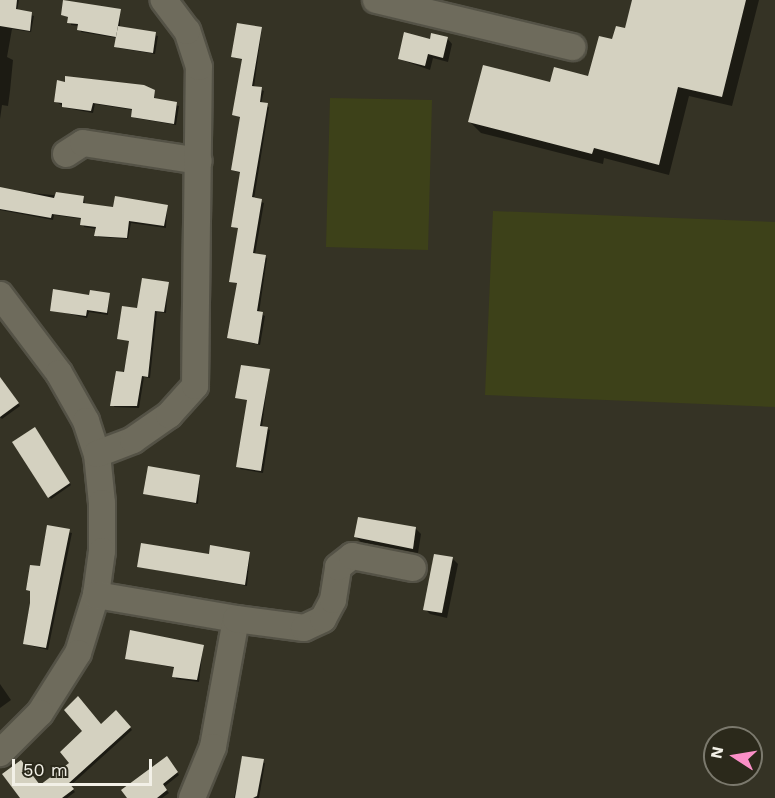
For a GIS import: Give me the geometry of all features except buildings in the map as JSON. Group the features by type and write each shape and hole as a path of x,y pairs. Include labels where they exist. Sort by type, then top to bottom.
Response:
{"street":[{"path":"97,454 133,440 169,415 195,386 199,67 188,31 164,0"},
{"path":"376,0 572,46"},
{"path":"66,153 83,143 199,161"},
{"path":"0,295 59,373 86,421 97,454 102,551 96,595 78,654 40,713 0,753"},
{"path":"96,595 304,628 323,619 333,600 338,567 352,556 413,568"},
{"path":"192,798 213,747 236,619"}],"green space":[{"path":"330,98 432,100 428,250 326,247"},
{"path":"493,211 775,222 775,407 485,395"}]}
